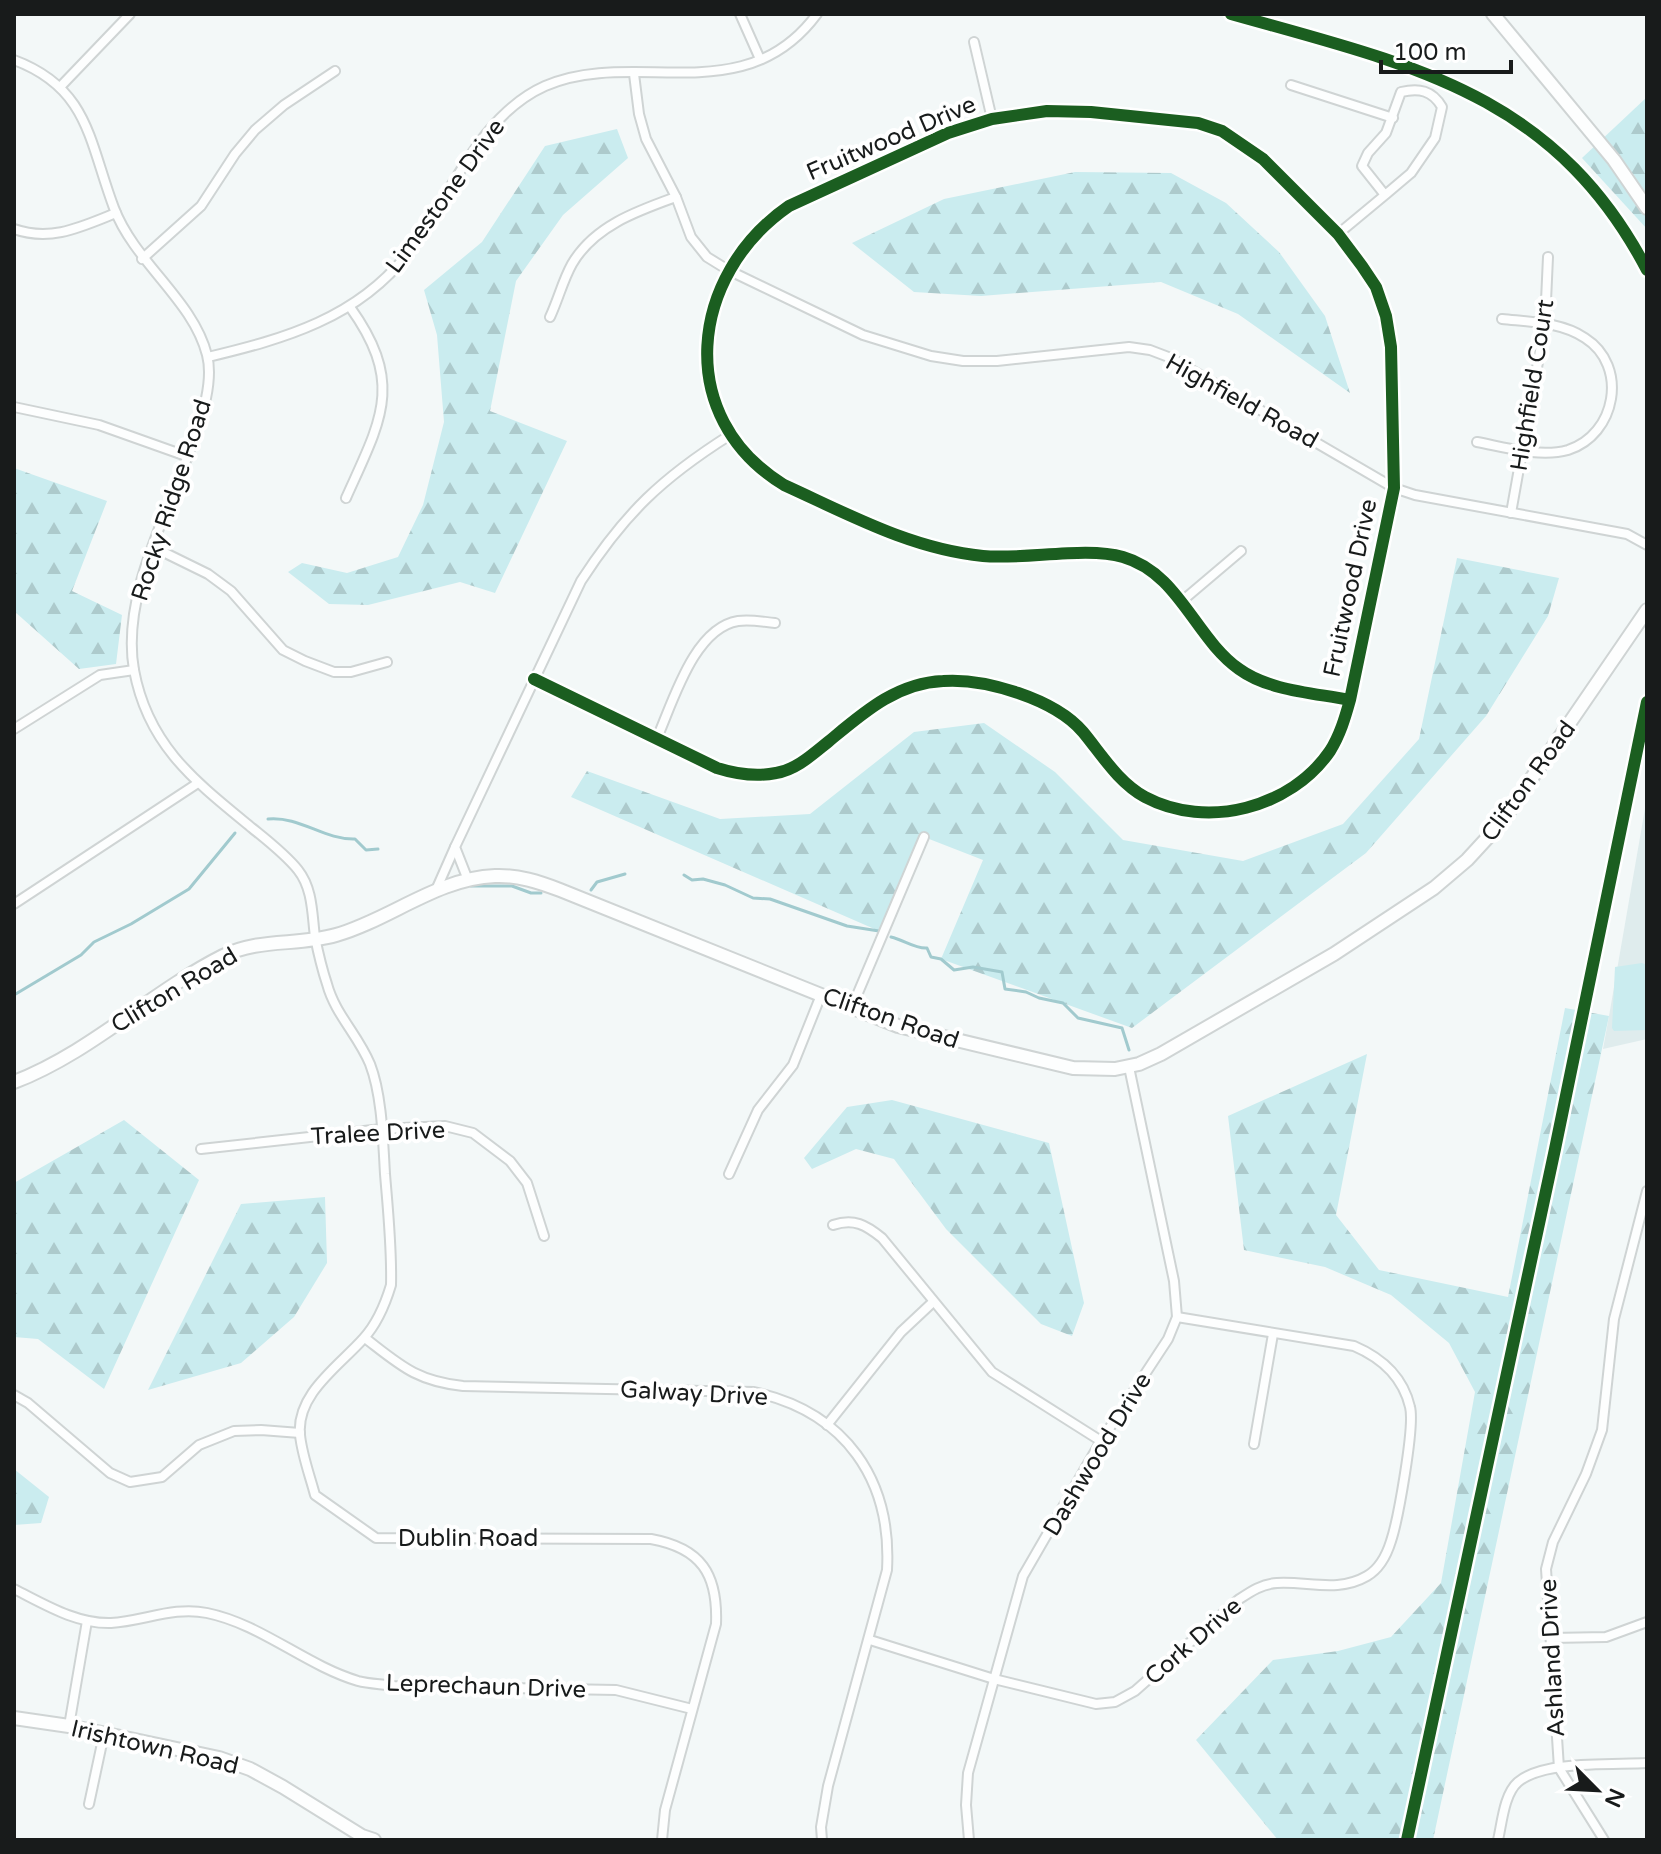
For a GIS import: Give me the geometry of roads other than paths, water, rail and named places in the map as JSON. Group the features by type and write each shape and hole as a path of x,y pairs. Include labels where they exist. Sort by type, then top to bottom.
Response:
{"main road":[{"path":"1493,14 1614,160 1647,208"},
{"name":"Clifton Road","path":"14,1082 63,1058 225,955 257,945 316,940 371,922 468,880 492,876 510,876 545,885 913,1031 1062,1066 1099,1070 1129,1067 1181,1044 1334,954 1410,906 1467,860 1509,814 1647,610"},
{"name":"Irishtown Road","path":"14,1718 69,1726 219,1758 250,1769 366,1839"}],"street":[{"path":"61,86 130,14"},
{"path":"740,14 760,59"},
{"name":"Limestone Drive","path":"208,357 271,342 308,329 350,307 380,283 407,254 499,119 522,99 547,86 577,77 713,72 760,59 791,41 817,14"},
{"path":"974,42 992,119"},
{"name":"Rocky Ridge Road","path":"14,60 61,86 77,107 116,213 142,259 190,317 208,357 205,407 143,575 132,625 134,670 162,745 198,783 272,845 301,874 311,897 316,940"},
{"path":"142,259 201,206 235,154 255,130 284,105 335,71"},
{"name":"Highfield Road","path":"634,74 646,139 676,197 691,237 707,257 863,335 931,356 963,361 997,361 1129,347 1150,350 1171,358 1394,488 1415,495 1627,534 1647,545"},
{"path":"1291,85 1393,118"},
{"path":"1338,234 1385,195 1411,173 1435,138 1442,107 1436,96 1417,88 1401,92 1386,133 1368,153 1362,166 1385,195"},
{"name":"Fruitwood Drive","path":"534,679 717,768 736,774 779,773 816,752 877,701 923,683 967,681 990,685 1042,703 1081,729 1127,784 1146,797 1199,812 1248,808 1293,788 1313,771 1329,752 1341,730 1350,700 1394,488 1391,347 1386,316 1376,287 1338,234 1242,142 1210,127 1166,119 1091,112 1047,111 992,119 948,133 789,206 766,222 728,270 712,312 705,347 716,408 730,435 748,456 775,479 893,535 952,553 987,556 1104,553 1124,557 1144,566 1182,601 1223,656 1240,671 1263,682 1350,700"},
{"path":"550,317 572,264 589,242 642,209 676,197"},
{"path":"14,229 39,235 57,235 116,213"},
{"name":"Highfield Court","path":"1511,513 1545,323 1548,257"},
{"path":"346,498 382,413 383,382 373,344 350,307"},
{"path":"1477,442 1523,450 1566,451 1594,435 1606,420 1612,403 1608,366 1589,340 1573,331 1545,323 1502,319"},
{"path":"14,407 99,425 189,457"},
{"path":"436,892 581,581 606,542 631,512 664,481 730,435"},
{"path":"153,547 208,574 231,591 283,650 305,661 334,672 387,662"},
{"path":"1182,601 1241,551"},
{"path":"657,738 696,651 708,637 737,621 775,623"},
{"path":"14,729 100,675 134,670"},
{"path":"14,904 198,783"},
{"path":"852,1007 924,837"},
{"path":"455,847 468,880"},
{"path":"14,1395 28,1403 110,1473 130,1482 141,1482 162,1477 199,1445 234,1431 300,1433 303,1412 316,1388 365,1338 385,1307 391,1285 382,1129 371,1067 358,1040 337,1009 328,988 316,940"},
{"path":"729,1174 758,1110 793,1065 821,995"},
{"path":"1129,1067 1174,1281 1177,1317"},
{"name":"Tralee Drive","path":"201,1149 382,1129 445,1126 473,1133 510,1161 527,1183 544,1236"},
{"name":"Ashland Drive","path":"1604,1840 1559,1768 1546,1569 1553,1542 1586,1474 1602,1430 1614,1319 1642,1227 1647,1191"},
{"path":"833,1225 848,1220 866,1225 882,1238 992,1372 1101,1441"},
{"path":"827,1425 901,1332 933,1302"},
{"name":"Cork Drive","path":"870,1640 1070,1700 1096,1704 1115,1702 1135,1691 1238,1600 1257,1588 1276,1583 1334,1587 1354,1583 1372,1573 1392,1540 1411,1431 1411,1409 1393,1371 1374,1355 1354,1346 1177,1317"},
{"name":"Dashwood Drive","path":"969,1840 966,1805 968,1773 1023,1576 1101,1441 1168,1339 1177,1317"},
{"path":"1254,1444 1273,1334"},
{"name":"Galway Drive","path":"365,1338 417,1376 437,1383 754,1392 782,1398 827,1425 846,1442 875,1486 883,1510 888,1540 887,1570 828,1786 821,1827 822,1840"},
{"name":"Dublin Road","path":"300,1433 315,1495 376,1538 651,1539 687,1550 701,1563 711,1579 717,1601 716,1624 665,1810 662,1840"},
{"name":"Leprechaun Drive","path":"14,1589 87,1621 109,1623 181,1611 207,1613 241,1624 359,1681 394,1686 616,1690 692,1709"},
{"path":"69,1726 87,1621"},
{"path":"1551,1638 1606,1637 1647,1622"},
{"path":"89,1804 104,1734"},
{"path":"1498,1840 1507,1802 1517,1782 1536,1772 1647,1763"}],"waterway":[{"path":"268,819 291,821 333,836 355,839 366,850 378,849"},
{"path":"14,995 81,955 94,942 189,889 235,833"},
{"path":"591,890 597,882 625,874"},
{"path":"684,875 692,880 703,879 725,885 753,898 770,899 847,926 879,931"},
{"path":"471,886 512,886 541,893"},
{"path":"891,937 927,948 931,957 941,959 954,970 973,967 1002,972 1005,989 1063,1003 1078,1018 1122,1028 1129,1050"}]}
